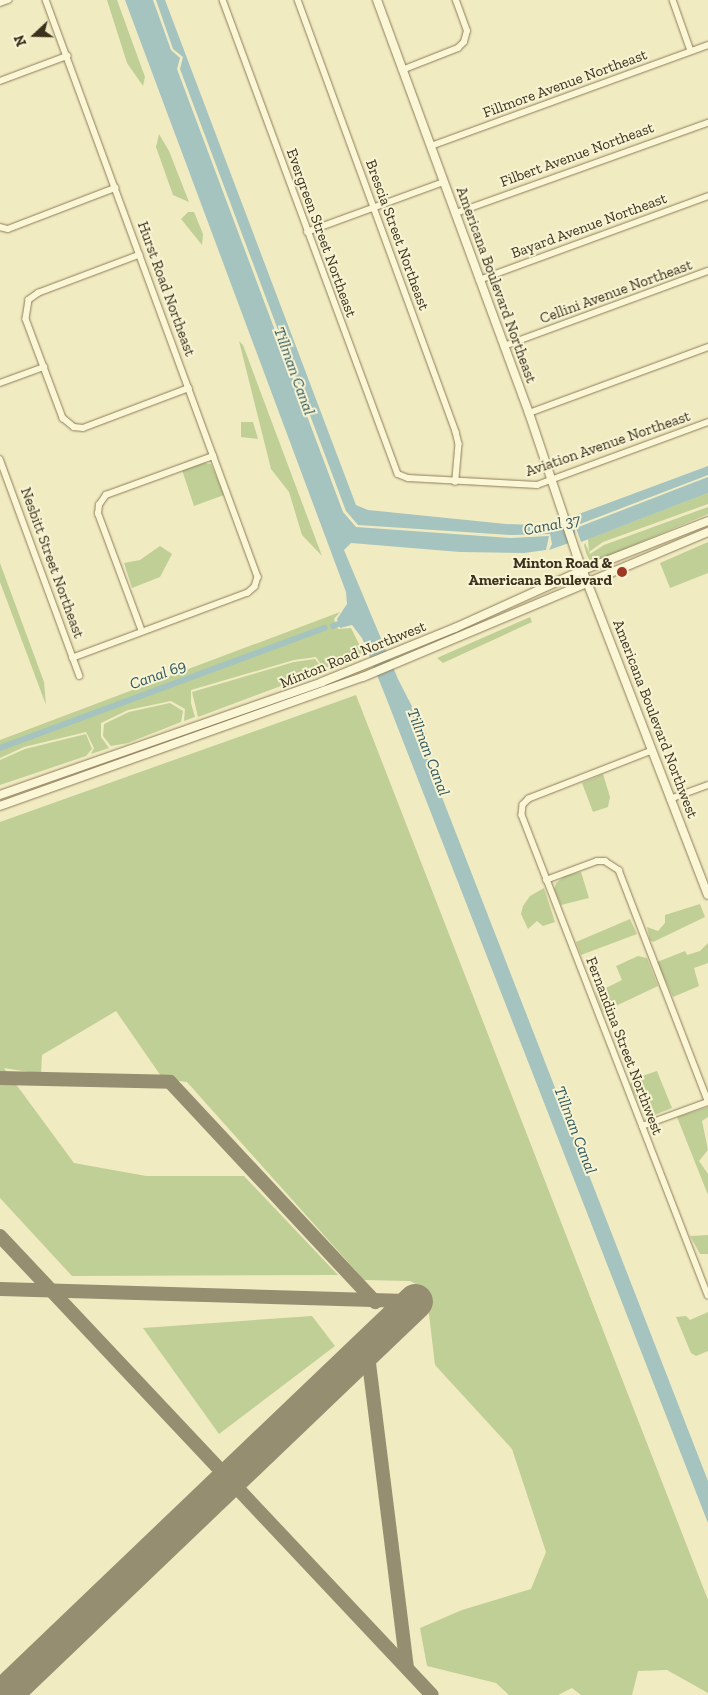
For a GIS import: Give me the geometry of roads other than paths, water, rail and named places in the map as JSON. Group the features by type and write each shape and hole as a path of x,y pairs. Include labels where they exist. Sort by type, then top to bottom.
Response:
{"main road":[{"name":"Americana Boulevard Northeast","path":"376,0 529,413 587,581"},
{"name":"Minton Road Northwest","path":"0,795 359,668 583,570 708,521"},
{"name":"Minton Road Northwest","path":"0,806 363,677 587,581 708,532"},
{"name":"Americana Boulevard Northwest","path":"587,581 708,895"}],"street":[{"path":"0,3 8,0"},
{"name":"Hurst Road Northeast","path":"46,0 255,570 255,586 248,593 142,632"},
{"name":"Evergreen Street Northeast","path":"223,0 307,232 398,474"},
{"name":"Brescia Street Northeast","path":"298,0 456,432 459,444 456,482"},
{"path":"402,70 458,48 464,42 467,31 456,0"},
{"path":"672,0 691,51"},
{"name":"Fillmore Avenue Northeast","path":"431,146 708,45"},
{"path":"0,81 67,56"},
{"name":"Filbert Avenue Northeast","path":"456,213 708,123"},
{"path":"307,232 444,182"},
{"path":"0,227 8,229 116,188"},
{"name":"Bayard Avenue Northeast","path":"479,280 708,196"},
{"path":"140,256 39,293 29,300 26,319 63,418 74,427 83,428 189,388"},
{"name":"Cellini Avenue Northeast","path":"504,346 708,271"},
{"path":"529,413 708,347"},
{"path":"0,383 44,366"},
{"name":"Aviation Avenue Northeast","path":"398,474 408,478 527,487 552,480 708,422"},
{"path":"73,658 142,632 98,514 98,505 106,495 213,456"},
{"name":"Nesbitt Street Northeast","path":"0,459 80,676"},
{"name":"Fernandina Street Northwest","path":"652,751 529,799 523,805 524,823 708,1295"},
{"path":"670,799 708,785"},
{"path":"546,880 596,861 606,860 619,870 708,1102 642,1126"}],"water":[{"path":"125,0 153,0 171,50 180,58 177,69 343,512 356,527 511,538 549,536 546,550 524,553 460,552 351,543 344,550 398,679 426,734 424,743 431,769 708,1481 708,1523 362,638 352,625 340,628 337,619 347,604 346,592"},
{"path":"156,0 165,0 356,505 368,510 506,524 534,525 562,520 569,543 549,550 552,544 550,534 511,535 358,525 346,511 180,69 183,57 173,49"},
{"path":"708,466 708,475 575,526 575,541 568,518"},
{"path":"708,477 708,493 581,542 576,528"}],"waterway":[{"name":"Canal 69","path":"333,626 344,622"},
{"name":"Canal 69","path":"0,748 325,628"}],"place":[{"name":"Minton Road & Americana Boulevard","path":"622,572"}],"water label":[{"name":"Tillman Canal","path":"294,371"},
{"name":"Canal 37","path":"552,525"},
{"name":"Tillman Canal","path":"428,752"},
{"name":"Tillman Canal","path":"575,1130"}]}
